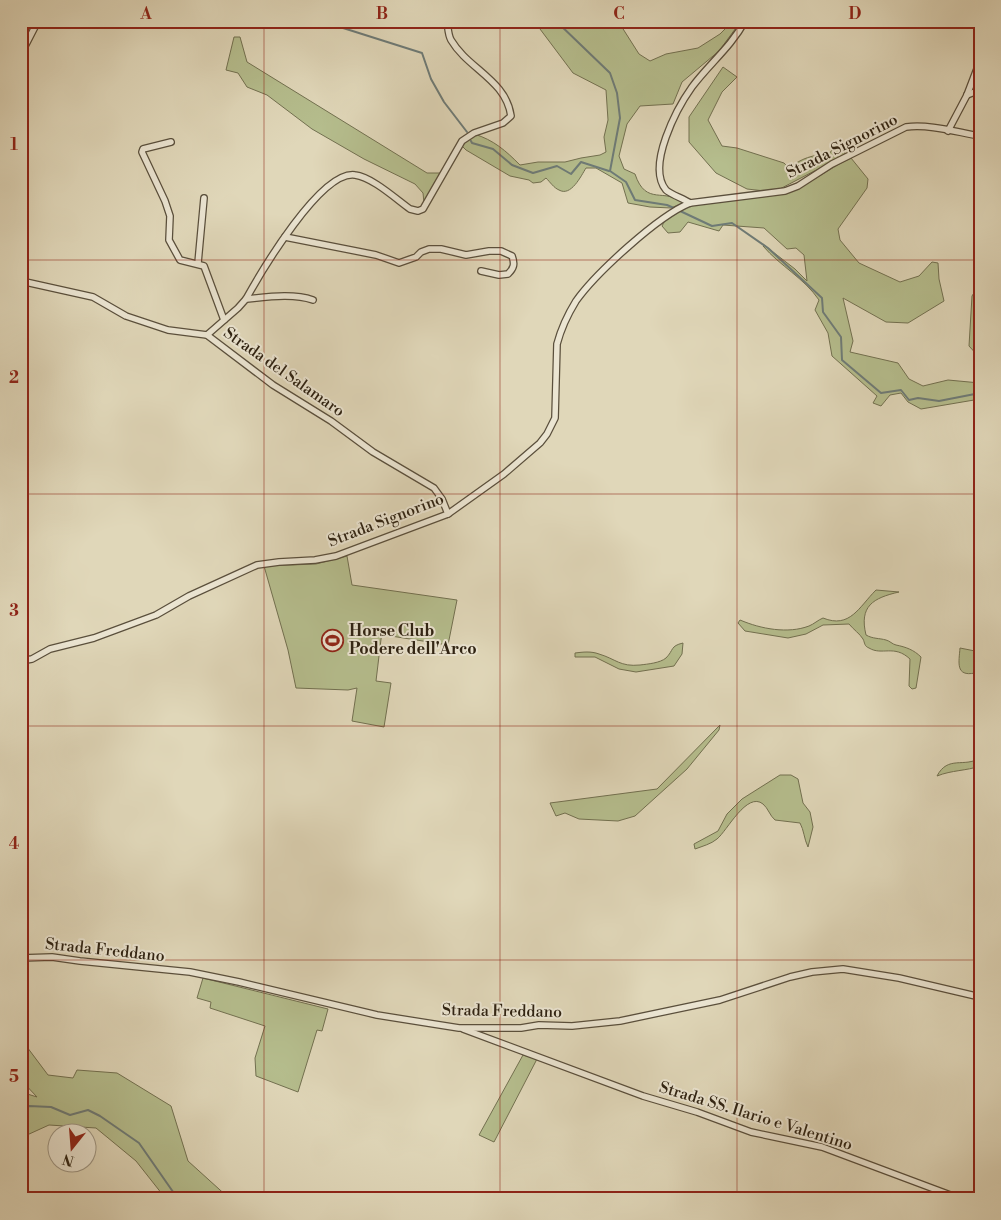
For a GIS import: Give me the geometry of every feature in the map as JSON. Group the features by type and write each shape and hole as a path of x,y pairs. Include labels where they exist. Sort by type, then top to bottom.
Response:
{"street":[{"path":"21,54 38,21"},
{"path":"207,335 246,299 301,214 320,194 342,177 354,174 370,181 410,209 418,211 423,209 462,141 474,133 503,123 511,116 509,105 500,90 486,74 461,53 450,39 447,21"},
{"path":"690,203 667,191 660,177 659,159 680,107 693,87 738,33 745,21"},
{"path":"948,131 967,95 980,61"},
{"path":"967,95 980,90"},
{"name":"Strada Signorino","path":"21,662 32,659 50,649 94,638 156,615 189,596 257,565 315,560 336,556 448,514 504,474 540,443 552,426 555,418 557,344 560,333 576,301 602,272 666,216 690,203 785,191 798,186 832,164 906,127 917,126 980,136"},
{"path":"171,142 143,149 142,152 166,201 170,216 169,240 180,260 204,266 224,320"},
{"path":"198,263 204,198"},
{"path":"285,237 376,256 399,263 416,257 421,252 429,249 441,249 466,255 489,251 501,252 512,256 513,268 508,274 499,275 482,271"},
{"name":"Strada del Salamaro","path":"21,281 93,297 126,316 168,330 207,335 273,385 331,421 373,452 434,488 442,499 448,514"},
{"path":"246,299 305,297 313,300"},
{"name":"Strada Freddano","path":"21,958 52,957 190,972 377,1015 459,1028 521,1028 539,1025 572,1026 620,1021 720,1000 790,977 812,972 843,969 899,978 980,997"},
{"name":"Strada SS. Ilario e Valentino","path":"459,1028 643,1096 697,1112 751,1132 822,1147 961,1199"}],"green space":[{"path":"534,21 618,21 639,54 650,61 666,54 698,48 720,34 733,21 741,21 719,51 682,82 673,104 640,106 627,124 619,156 624,169 635,174 639,184 650,193 669,196 683,203 671,208 628,203 622,183 596,168 586,168 575,185 568,191 559,190 546,178 541,182 533,183 529,180 510,176 466,150 461,145 474,134 488,139 499,146 520,165 538,162 565,162 606,152 604,137 608,120 606,90 573,73"},
{"path":"234,37 240,37 247,62 427,173 440,173 424,203 423,193 415,184 364,159 312,129 267,95 247,87 238,73 226,70"},
{"path":"723,67 737,77 722,92 708,120 722,146 737,148 784,163 789,168 808,158 829,154 832,150 844,147 845,155 774,192 747,189 716,173 689,142 689,117"},
{"path":"851,158 868,179 867,188 838,229 840,240 859,263 900,282 919,276 932,262 938,263 939,279 944,301 908,323 886,322 843,298 853,341 850,352 898,363 909,379 923,386 948,380 980,383 980,399 921,409 908,402 901,393 890,395 881,406 873,403 877,396 832,356 828,333 815,310 819,300 806,285 763,246 795,269 807,281 804,255 796,248 787,249 764,228 723,225 719,231 688,222 680,232 668,233 662,226 668,216 677,210 689,206 768,196 790,191 808,183"},
{"path":"980,283 980,358 969,346 972,296"},
{"name":"Horse Club Podere dell'Arco","path":"347,556 352,585 457,600 448,645 391,636 382,631 376,681 391,683 384,727 352,721 357,688 348,690 296,688 288,650 264,566 316,564"},
{"path":"876,590 899,592 882,597 870,605 865,617 866,635 886,640 916,652 921,657 916,688 912,689 909,686 910,659 899,652 879,651 867,647 862,637 849,624 823,625 806,634 788,638 745,631 738,623 740,620 766,628 792,630 809,626 823,618 840,621 859,609"},
{"path":"683,643 682,654 674,666 636,672 619,669 595,657 575,657 575,653 590,652 628,665 647,664 663,660 674,647"},
{"path":"960,648 980,652 975,673 969,674 961,671 959,663"},
{"path":"720,725 719,730 687,769 635,816 618,821 579,819 565,813 556,816 550,803 657,789"},
{"path":"980,758 980,766 937,776 946,766 974,761"},
{"path":"780,775 791,775 798,779 803,803 810,812 813,827 808,847 800,823 775,820 765,806 757,801 744,807 717,839 710,844 695,849 694,844 718,831 727,814 742,799"},
{"path":"203,978 328,1009 322,1031 317,1030 298,1092 256,1076 255,1058 265,1026 210,1008 211,1002 197,998"},
{"path":"21,1039 48,1075 73,1078 77,1070 117,1073 171,1106 188,1161 230,1199 166,1199 136,1161 98,1130 98,1122 48,1122 48,1125 27,1135 21,1130 21,1092 37,1097 21,1080"},
{"path":"523,1055 537,1059 494,1142 479,1135"}],"waterway":[{"path":"49,21 145,28 157,24 159,21"},
{"path":"321,21 422,53 431,79 444,102 467,132"},
{"path":"556,21 610,73 617,93 620,118 610,171 626,182 635,200 667,205 674,208"},
{"path":"471,141 472,143 493,149 512,165 533,173 557,166 571,174 581,162 609,171"},
{"path":"678,210 712,226 732,223 768,248 822,298 823,312 841,337 842,360 881,393 901,390 909,400 918,398 939,401 980,393"},
{"path":"21,1109 29,1106 51,1107 70,1115 88,1110 100,1116 139,1143 178,1199"}],"place":[{"name":"Horse Club Podere dell'Arco","path":"333,640"}]}
